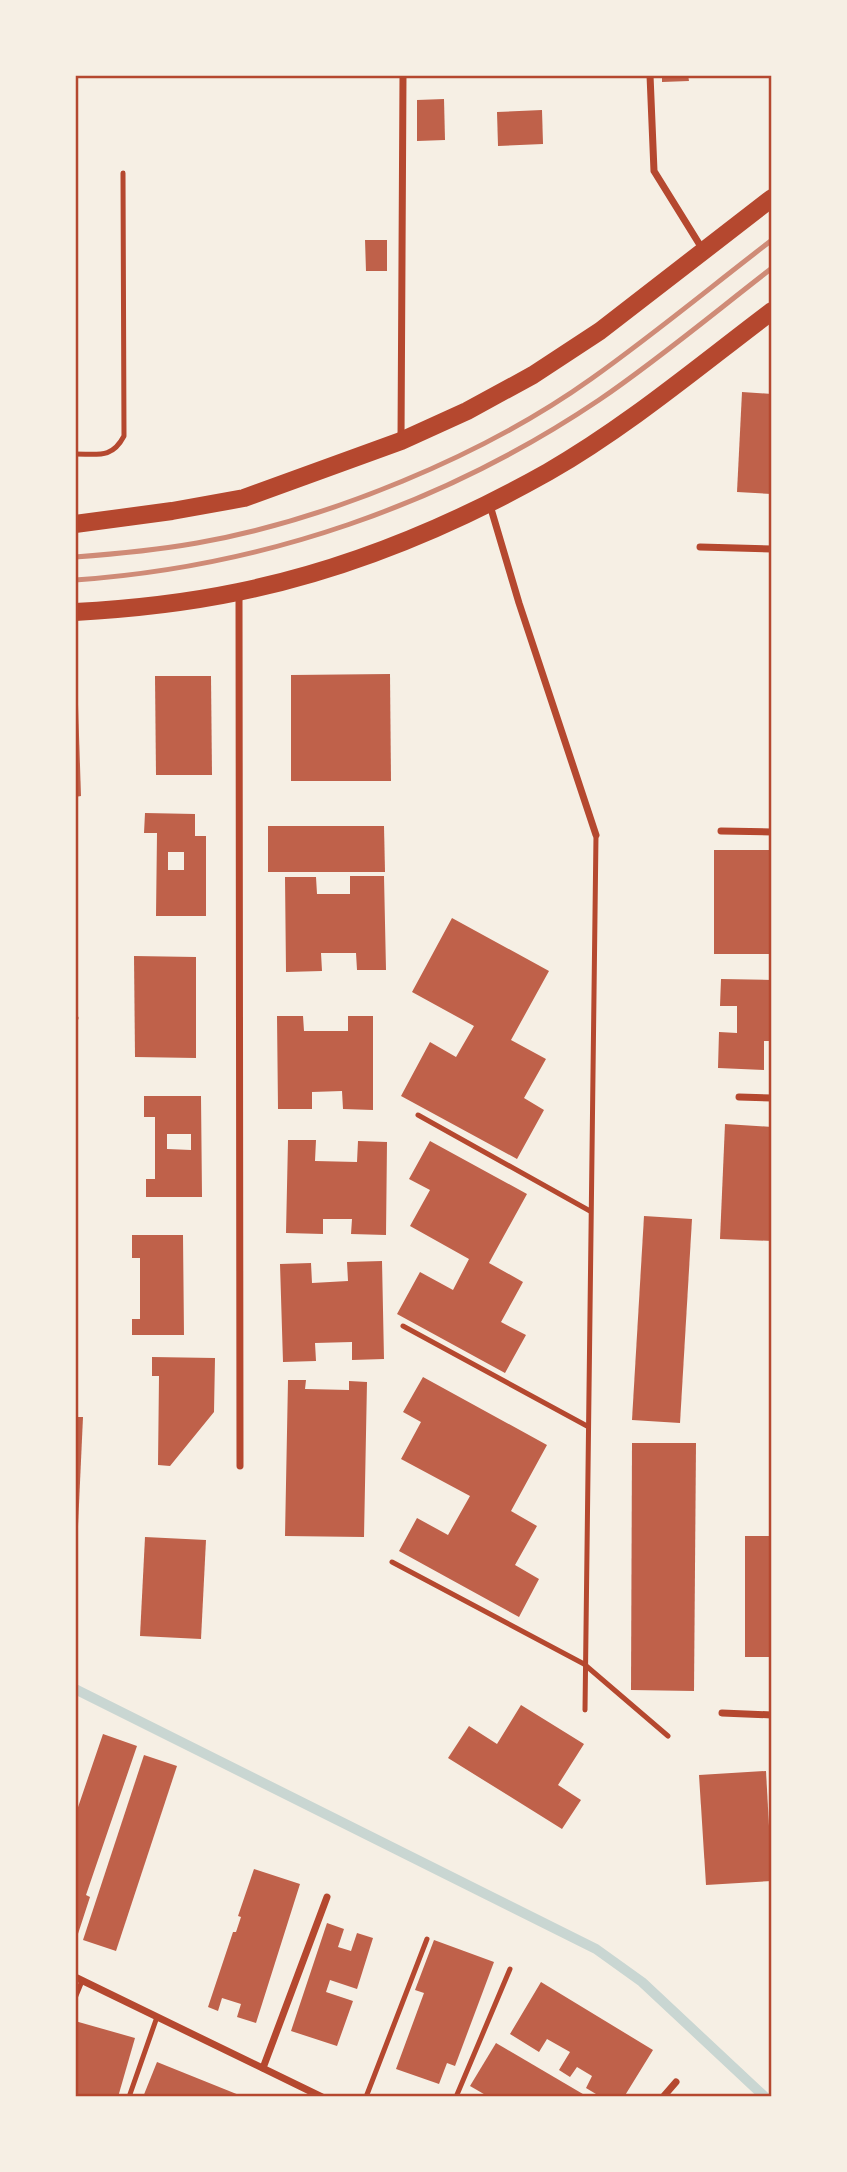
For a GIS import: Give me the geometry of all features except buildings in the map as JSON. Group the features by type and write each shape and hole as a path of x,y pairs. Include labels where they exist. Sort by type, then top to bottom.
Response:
{"main road":[{"path":"75,524 244,498 401,441 467,411 533,375 600,331 772,198"},
{"path":"75,612 125,609 239,592 355,559 420,534 549,471 620,425 772,311"}],"street":[{"path":"401,441 403,75"},
{"path":"650,75 654,171 703,250"},
{"path":"489,502 519,603 596,835"},
{"path":"700,547 772,548"},
{"path":"239,592 240,1466"},
{"path":"721,831 772,832"},
{"path":"739,1097 772,1098"},
{"path":"722,1713 772,1715"},
{"path":"263,2068 327,1897"},
{"path":"79,1979 322,2097"},
{"path":"663,2097 676,2082"}],"lane":[{"path":"75,454 109,453 118,448 124,436 123,173"},
{"path":"584,1710 596,835"},
{"path":"418,1115 590,1211"},
{"path":"402,1326 587,1426"},
{"path":"393,1562 584,1664 668,1736"},
{"path":"366,2097 427,1939"},
{"path":"456,2097 510,1969"},
{"path":"75,1998 79,1979"},
{"path":"129,2097 157,2017"}],"waterway":[{"path":"75,1689 596,1949 642,1982 765,2097"}],"railway":[{"path":"75,557 167,548 247,533 350,501 453,459 502,434 591,379 772,240"},
{"path":"75,580 145,573 282,545 414,500 478,471 599,400 772,268"}]}
